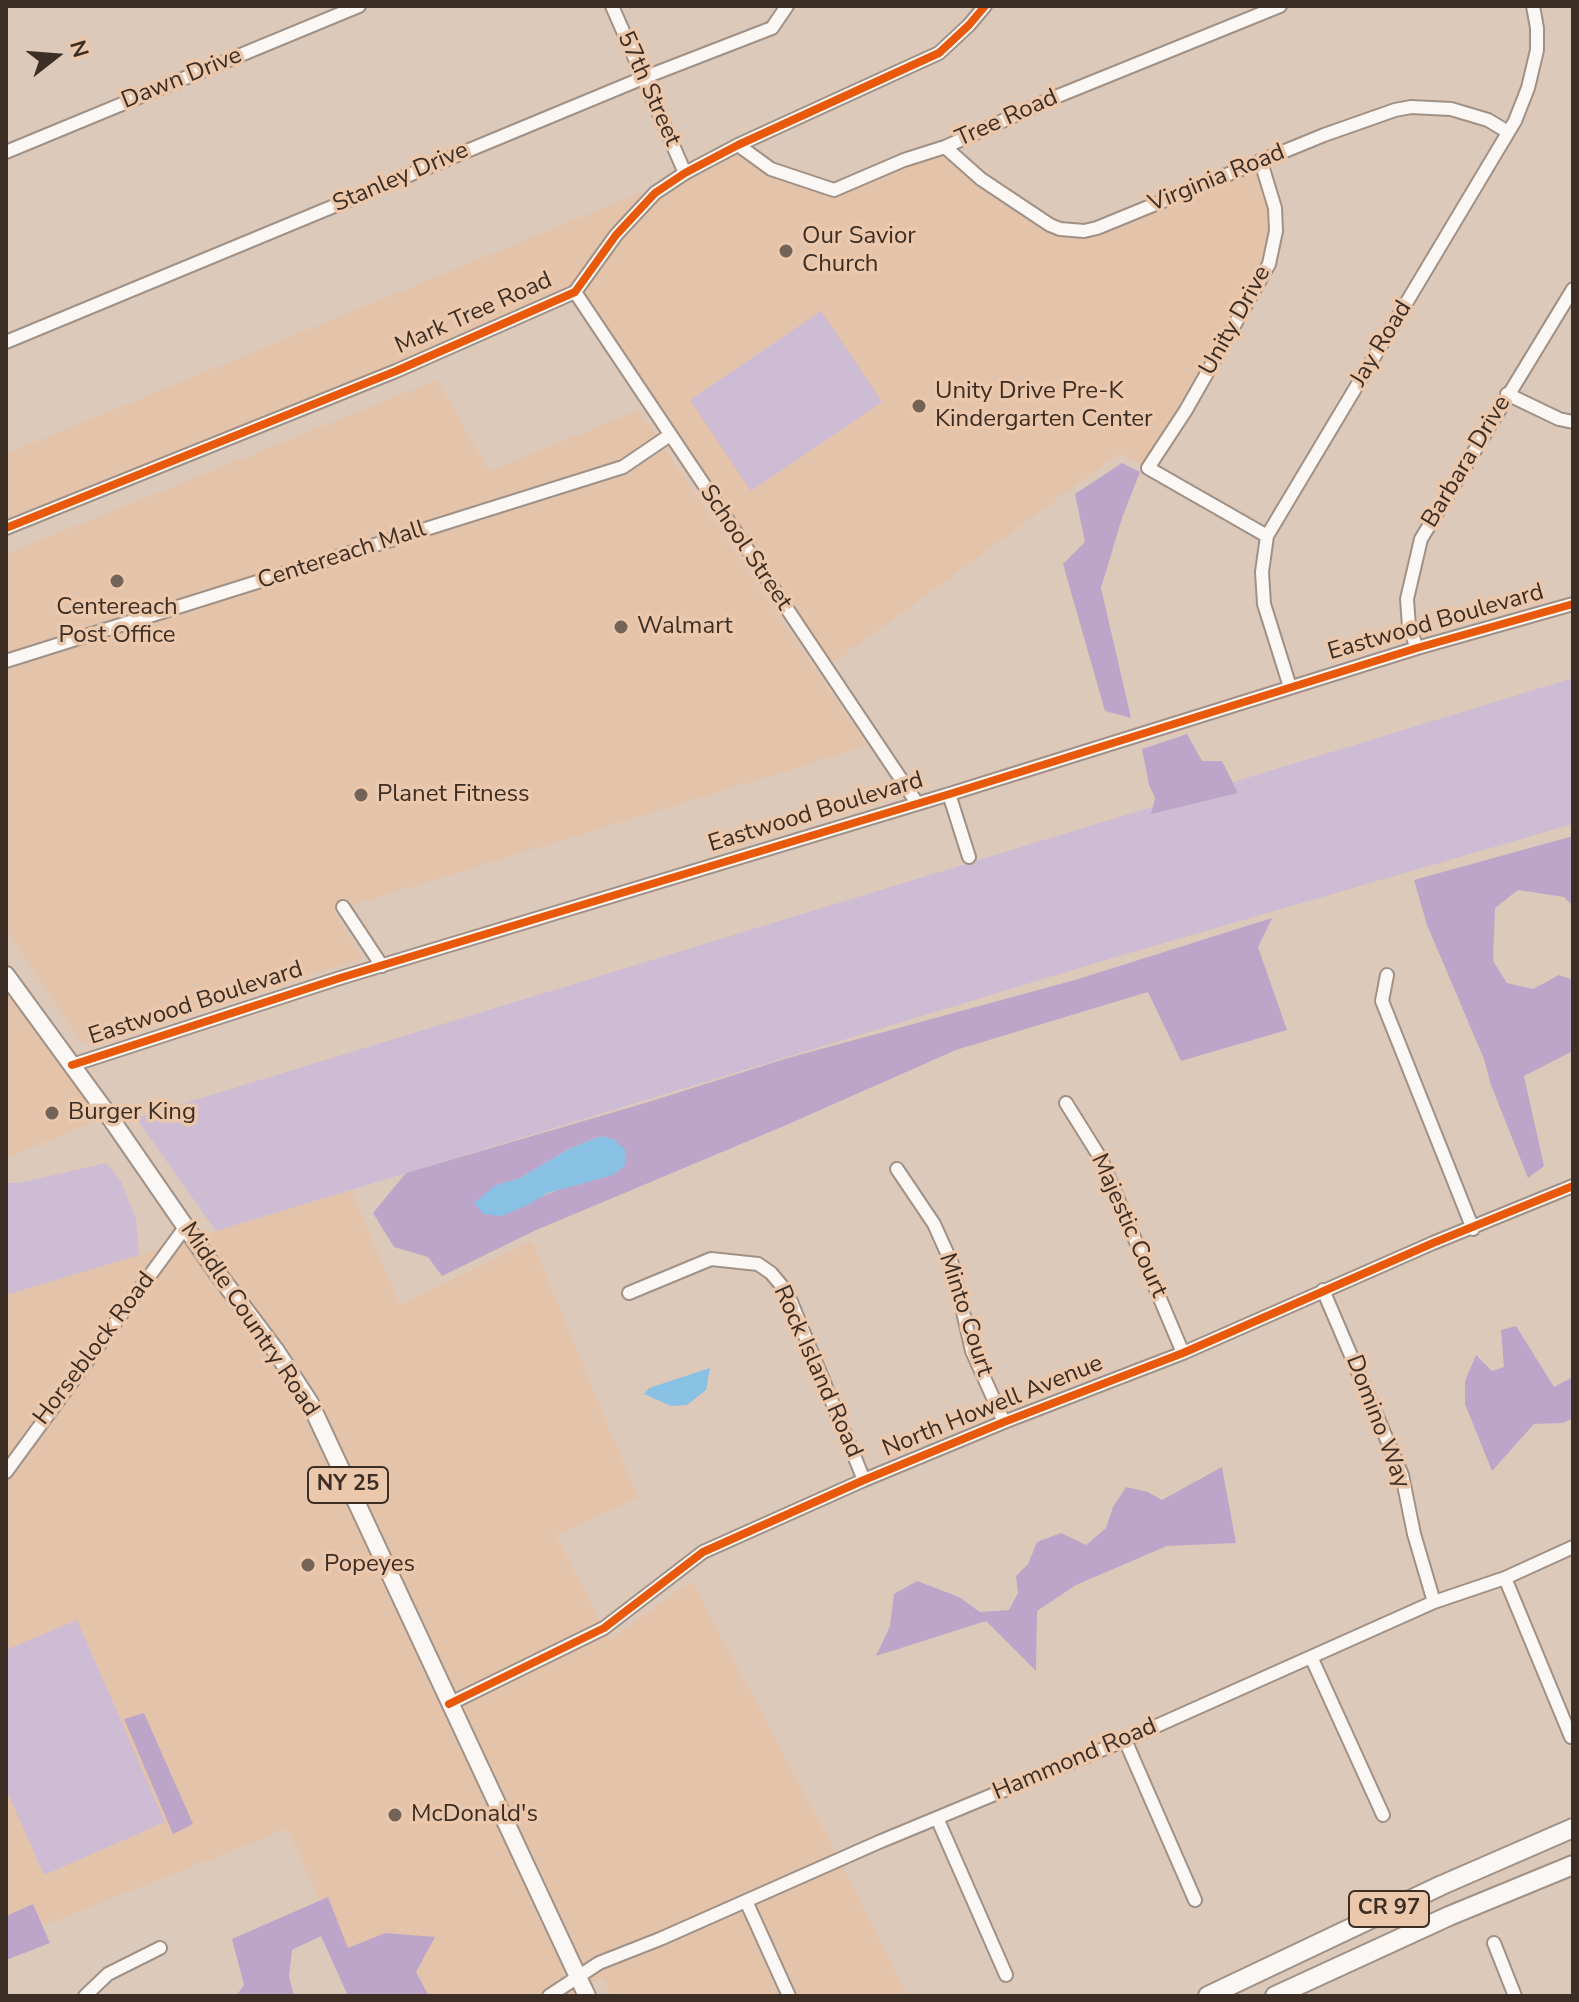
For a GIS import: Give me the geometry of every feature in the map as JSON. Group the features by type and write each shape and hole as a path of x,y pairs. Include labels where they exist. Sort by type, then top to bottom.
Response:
{"highway":[{"name":"CR 97","path":"1208,1996 1442,1885 1573,1828"},
{"name":"CR 97","path":"1275,1996 1436,1922 1573,1865"}],"main road":[{"name":"Middle Country Road","path":"6,975 310,1403 587,1996"}],"street":[{"name":"Dawn Drive","path":"6,152 359,6"},
{"name":"57th Street","path":"612,6 685,173"},
{"name":"Stanley Drive","path":"6,342 643,78 772,28 787,6"},
{"name":"Mark Tree Road","path":"6,528 396,371 575,292 616,235 655,193 738,145 939,53 985,6"},
{"name":"Tree Road","path":"738,145 771,169 834,190 904,160 945,147 1053,98 1280,6"},
{"name":"Jay Road","path":"1290,687 1264,604 1262,572 1267,536 1486,173 1522,106 1535,60 1537,28 1533,6"},
{"name":"Virginia Road","path":"945,147 981,179 1050,225 1084,231 1351,125 1411,107 1468,113 1508,132"},
{"name":"Unity Drive","path":"1261,162 1273,195 1276,220 1269,264 1186,410 1148,468 1267,536"},
{"name":"Barbara Drive","path":"1417,648 1409,627 1407,599 1417,551 1507,394 1573,289"},
{"name":"School Street","path":"575,292 917,803"},
{"path":"1507,394 1559,419 1573,422"},
{"name":"Centereach Mall","path":"6,661 623,467 670,435"},
{"name":"Eastwood Boulevard","path":"72,1065 382,966 1290,687 1573,604"},
{"path":"949,794 969,857"},
{"path":"343,907 382,966"},
{"path":"1387,975 1382,1001 1473,1229"},
{"name":"Majestic Court","path":"1066,1103 1101,1159 1183,1353"},
{"name":"Minto Court","path":"897,1169 934,1224 952,1264 972,1351 1004,1422"},
{"name":"North Howell Avenue","path":"449,1704 604,1628 703,1552 864,1480 1183,1353 1323,1290 1573,1186"},
{"name":"Horseblock Road","path":"6,1472 186,1226"},
{"name":"Rock Island Road","path":"629,1293 711,1259 758,1264 771,1273 787,1292 864,1480"},
{"name":"Domino Way","path":"1323,1290 1402,1475 1414,1534 1434,1602"},
{"name":"Hammond Road","path":"549,1996 599,1963 1125,1740 1434,1602 1505,1578 1573,1547"},
{"path":"1505,1578 1571,1737"},
{"path":"1312,1659 1383,1815"},
{"path":"1125,1740 1195,1900"},
{"path":"937,1818 1006,1975"},
{"path":"746,1901 789,1996"},
{"path":"1494,1943 1515,1996"},
{"path":"85,1996 108,1974 160,1948"}],"shaded area":[{"name":"Unity Drive Pre-K Kindergarten Center","path":"738,145 771,169 834,189 945,147 1050,225 1084,231 1261,162 1269,182 1275,242 1148,468 1120,453 826,668 574,292 6,528 6,454 642,192 646,201"},
{"path":"821,311 882,402 751,491 690,400"},
{"path":"437,380 489,471 639,410 867,746 333,911 363,959 82,1043 6,929 6,554"},
{"path":"1122,463 1140,472 1122,518 1101,588 1131,718 1105,711 1063,564 1085,542 1075,494"},
{"path":"1573,678 1573,824 1099,962 216,1231 136,1118"},
{"path":"1187,734 1202,761 1222,761 1238,793 1151,814 1155,798 1149,785 1142,749"},
{"path":"1573,836 1573,906 1564,897 1518,890 1495,908 1493,961 1507,983 1533,989 1559,975 1573,980 1573,1051 1524,1076 1544,1166 1528,1178 1491,1085 1484,1059 1427,925 1414,880"},
{"path":"1272,918 1258,947 1287,1030 1181,1061 1148,992 956,1050 534,1231 442,1276 428,1257 394,1247 373,1213 406,1173 788,1058 1075,980","holes":["601,1136 615,1140 581,1184 538,1198 496,1185 518,1179 569,1149"]},
{"path":"6,976 109,1116 6,1158"},
{"path":"106,1163 121,1181 136,1219 139,1255 6,1295 6,1183 19,1183"},
{"path":"351,1190 400,1305 532,1241 638,1498 556,1535 609,1640 692,1581 829,1840 907,1996 611,1996 603,1978 568,1996 365,1996 287,1829 6,1940 6,1295"},
{"path":"1516,1326 1554,1387 1573,1377 1573,1418 1563,1423 1534,1424 1492,1471 1465,1404 1465,1381 1476,1355 1492,1371 1504,1367 1501,1330"},
{"path":"1222,1467 1236,1543 1167,1546 1076,1585 1037,1611 1036,1671 986,1621 876,1656 890,1626 894,1594 917,1581 959,1597 980,1612 1009,1610 1018,1593 1016,1576 1028,1564 1037,1542 1061,1533 1086,1545 1106,1528 1113,1507 1126,1487 1148,1492 1162,1500"},
{"path":"77,1620 165,1822 44,1875 6,1789 6,1650"},
{"path":"144,1713 193,1824 173,1834 124,1719"},
{"path":"328,1897 348,1948 385,1933 435,1937 416,1972 429,1996 348,1996 321,1936 292,1950 289,1977 294,1996 236,1996 244,1985 232,1939"},
{"path":"33,1904 50,1943 6,1960 6,1916"}],"water":[{"path":"601,1136 615,1140 625,1150 625,1165 613,1175 548,1193 501,1216 484,1214 474,1203 496,1185 518,1179 569,1149"},
{"path":"710,1368 706,1390 687,1405 671,1406 644,1394 649,1388"}],"cycle path":[{"path":"6,528 396,371 575,292 616,235 655,193 738,145 939,53 985,6"},
{"path":"72,1065 340,978 953,793 1417,648 1573,604"},
{"path":"449,1704 604,1628 703,1552 864,1480 1183,1353 1433,1243 1573,1186"}],"place":[{"name":"Our Savior Church","path":"786,251"},
{"name":"Unity Drive Pre-K Kindergarten Center","path":"919,406"},
{"name":"Centereach Post Office","path":"117,581"},
{"name":"Walmart","path":"621,627"},
{"name":"Planet Fitness","path":"361,795"},
{"name":"Burger King","path":"52,1113"},
{"name":"Popeyes","path":"308,1565"},
{"name":"McDonald's","path":"395,1815"}]}
